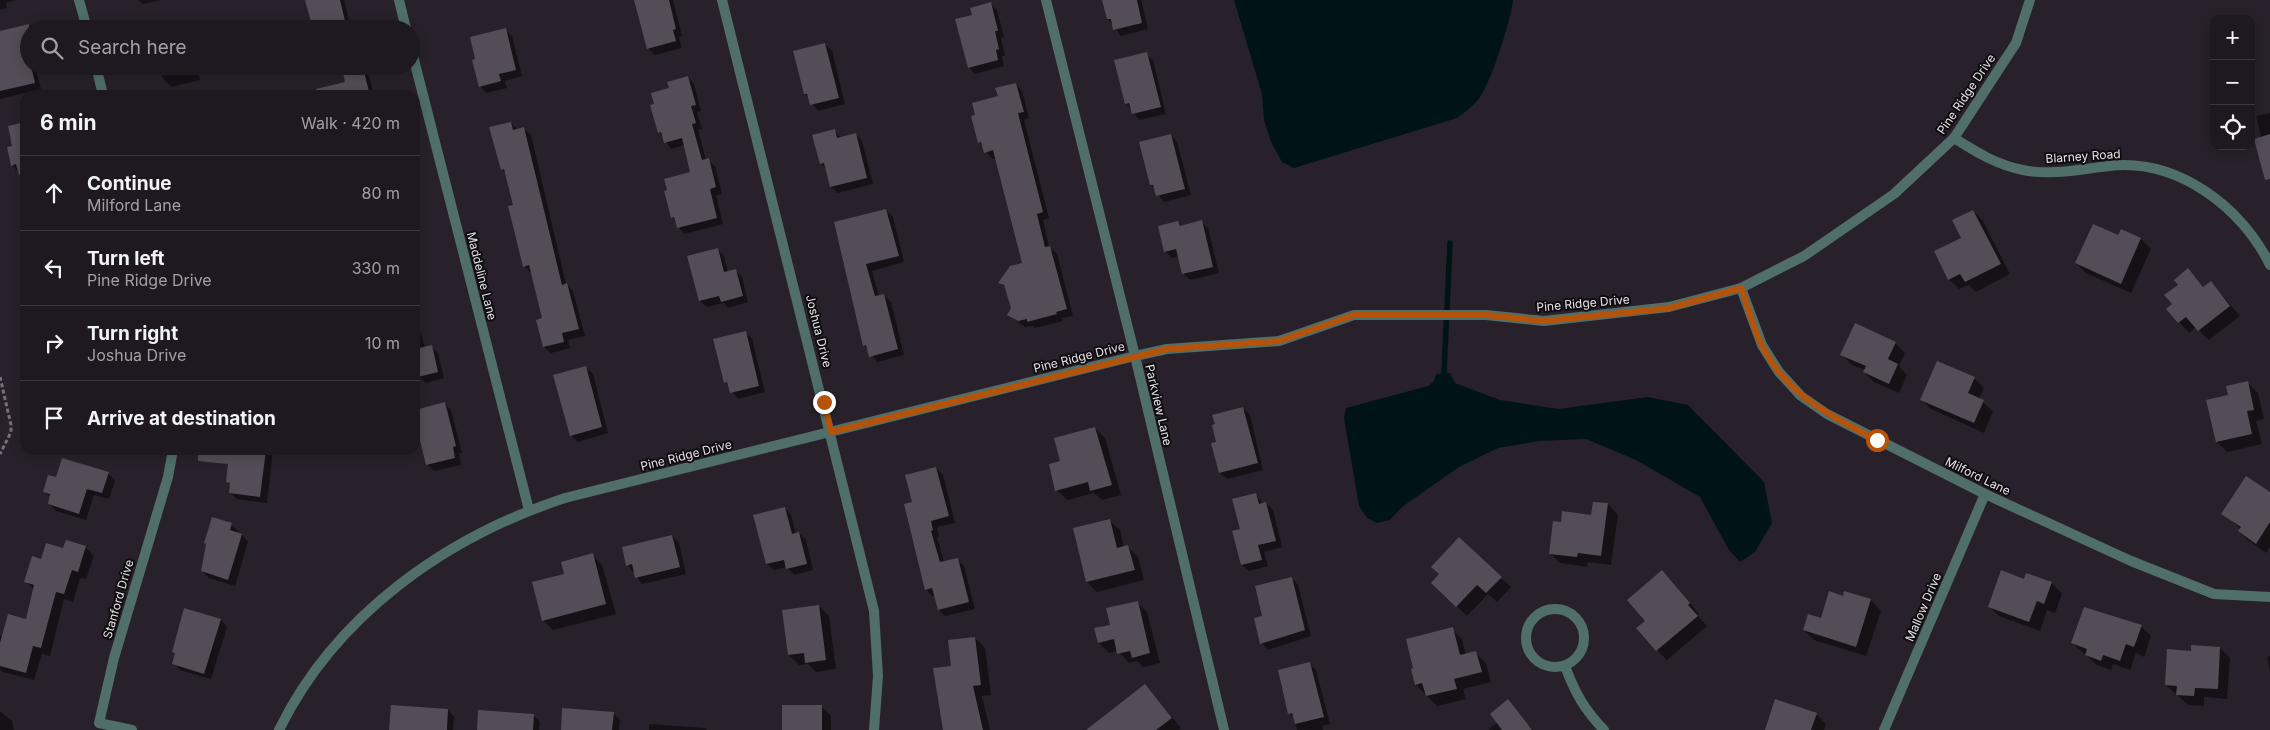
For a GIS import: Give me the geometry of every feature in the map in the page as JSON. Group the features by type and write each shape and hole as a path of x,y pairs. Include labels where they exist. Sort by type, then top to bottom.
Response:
{"street":[{"path":"79,0 85,20"},
{"path":"400,0 404,20"},
{"name":"Joshua Drive","path":"722,0 874,611 878,676 874,730"},
{"name":"Parkview Lane","path":"1046,0 1135,356 1224,730"},
{"name":"Pine Ridge Drive","path":"279,730 306,683 328,654 365,614 390,592 425,566 492,526 529,510 565,498 1135,356 1167,349 1279,341 1354,315 1486,315 1544,321 1669,308 1741,288 1804,256 1894,194 1954,138 2016,43 2030,0"},
{"path":"98,75 102,90"},
{"name":"Maddeline Lane","path":"418,75 529,510"},
{"name":"Blarney Road","path":"1954,138 1992,161 2023,170 2064,171 2111,165 2164,170 2212,196 2234,214 2251,234 2270,265"},
{"name":"Milford Lane","path":"1741,288 1762,345 1779,372 1801,396 1827,414 1985,494 2131,561 2214,594 2270,597"},
{"name":"Stanford Drive","path":"132,730 99,723 114,658 168,477 171,455"},
{"name":"Mallow Drive","path":"1884,730 1985,494"},
{"path":"1552,609 1565,610 1575,616 1582,626 1585,638 1582,650 1575,660 1565,666 1554,668 1543,666 1534,660 1527,650 1525,640 1527,629 1532,619 1541,612 1552,609"},
{"path":"1565,666 1577,696 1588,714 1604,730"}],"path":[{"path":"0,377 11,432 0,454"}],"shaded area":[{"path":"1234,0 1513,1 1490,78 1478,100 1464,113 1457,118 1294,168 1282,162 1271,142 1264,120 1262,94"},
{"path":"1450,373 1455,383 1500,400 1558,409 1648,397 1688,405 1764,482 1772,523 1755,552 1740,562 1729,550 1700,497 1636,460 1586,439 1539,441 1498,448 1459,467 1402,507 1390,520 1377,523 1367,518 1359,506 1344,418 1346,408 1428,386 1434,381 1436,374"}],"building":[{"path":"305,0 340,0 345,20 311,20"},
{"path":"634,0 669,0 676,29 673,30 676,41 647,49"},
{"path":"1102,0 1137,0 1142,23 1113,30 1111,19 1107,19"},
{"path":"991,2 998,31 995,31 999,49 996,50 998,60 968,68 955,19 972,15 970,8"},
{"path":"20,26 20,75 33,75 35,83 0,91 0,31"},
{"path":"506,28 516,70 499,74 501,81 479,87 472,60 475,59 470,37"},
{"path":"825,43 839,98 810,105 807,94 804,94 793,51"},
{"path":"1147,52 1161,107 1132,114 1129,103 1125,104 1114,60"},
{"path":"343,75 365,75 369,90 316,90 316,89 345,82"},
{"path":"688,76 696,105 691,106 696,123 692,124 702,160 709,158 716,187 710,189 717,218 677,228 674,217 671,218 664,191 667,190 664,179 690,172 682,138 664,143 661,132 658,133 650,105 654,104 651,93 669,88 667,82"},
{"path":"1016,83 1024,112 1018,113 1043,212 1037,214 1045,247 1050,246 1067,309 1056,312 1057,314 1027,322 1027,319 1018,321 1007,315 1011,308 1004,285 998,283 1010,266 1022,263 993,150 984,153 981,142 978,143 971,116 975,115 972,103 998,96 995,88"},
{"path":"511,122 513,130 524,127 562,285 567,283 579,329 562,333 564,342 543,347 536,320 542,318 529,265 523,267 508,206 513,205 504,169 501,170 489,127"},
{"path":"20,123 20,175 16,164 11,166 7,147 12,146 8,126"},
{"path":"835,129 837,138 856,133 867,178 830,187 824,163 820,164 812,135"},
{"path":"1171,134 1185,189 1156,196 1153,185 1150,185 1139,142"},
{"path":"2270,134 2270,179 2265,180 2255,139"},
{"path":"886,209 899,256 866,264 875,296 884,294 898,349 869,357 866,345 863,346 834,222"},
{"path":"1973,210 2001,264 1965,282 1960,274 1948,280 1934,251 1961,238 1952,220"},
{"path":"1202,220 1213,267 1182,274 1176,249 1164,252 1158,226 1178,221 1180,226"},
{"path":"2093,224 2118,235 2121,229 2141,238 2121,284 2075,263"},
{"path":"718,248 724,272 736,269 743,296 721,302 719,296 699,301 687,256"},
{"path":"2188,268 2203,287 2211,281 2230,306 2198,331 2186,317 2178,323 2166,309 2172,304 2164,295 2178,285 2174,280"},
{"path":"1855,323 1896,342 1888,359 1898,364 1889,384 1863,372 1866,366 1840,355"},
{"path":"746,331 759,386 730,393 727,382 724,383 713,339"},
{"path":"432,345 438,372 420,376 420,348"},
{"path":"1937,361 1975,377 1968,393 1984,400 1974,423 1920,400"},
{"path":"586,366 602,427 570,436 553,375"},
{"path":"2248,381 2254,410 2247,411 2252,434 2216,442 2206,400 2228,395 2226,386"},
{"path":"445,402 456,446 453,447 455,458 426,465 420,440 420,409"},
{"path":"1243,407 1258,463 1219,473 1211,443 1216,442 1212,425 1215,424 1212,415"},
{"path":"1095,427 1112,485 1090,491 1088,482 1055,491 1049,464 1060,461 1054,438"},
{"path":"198,455 265,455 260,497 229,493 230,483 226,482 228,464 198,461"},
{"path":"62,458 109,472 102,493 87,489 79,514 48,504 50,494 43,492 48,475 56,477"},
{"path":"936,467 949,516 931,521 933,530 931,531 940,562 958,558 969,602 938,610 932,588 925,590 904,504 912,502 905,475"},
{"path":"2246,476 2270,492 2270,522 2256,544 2238,531 2241,527 2221,514"},
{"path":"1256,493 1259,504 1266,502 1276,541 1258,545 1262,560 1241,565 1232,531 1240,529 1232,499"},
{"path":"1593,502 1608,503 1601,556 1578,553 1577,557 1549,554 1553,521 1561,522 1562,511 1591,515"},
{"path":"785,507 792,534 799,532 807,564 786,569 784,560 766,564 753,515"},
{"path":"212,517 232,523 230,530 242,534 228,580 201,571 206,544 204,543"},
{"path":"1110,519 1117,548 1128,545 1135,570 1086,582 1073,528"},
{"path":"672,535 680,567 635,578 632,564 626,566 622,547"},
{"path":"1459,537 1502,577 1486,593 1477,585 1456,607 1431,583 1439,574 1431,567"},
{"path":"66,540 86,546 78,572 72,570 64,594 56,592 41,648 33,646 26,673 0,666 0,643 8,614 26,619 34,585 24,582 32,556 41,559 46,543 63,548"},
{"path":"593,553 606,604 542,621 532,582 564,574 561,562"},
{"path":"1662,570 1690,603 1688,605 1698,616 1656,651 1636,628 1645,621 1627,600"},
{"path":"2001,570 2024,579 2026,573 2052,582 2044,604 2037,601 2029,622 1988,607"},
{"path":"1292,577 1305,630 1260,644 1254,618 1262,616 1255,586"},
{"path":"1829,591 1843,596 1844,591 1871,599 1856,647 1803,630 1808,614 1821,618"},
{"path":"1138,601 1150,653 1132,658 1130,651 1117,654 1114,639 1098,643 1094,628 1110,625 1106,608"},
{"path":"819,605 826,660 805,663 804,653 788,655 782,610"},
{"path":"2084,607 2142,625 2134,647 2126,644 2120,661 2103,655 2101,661 2085,655 2087,649 2071,643"},
{"path":"184,608 221,619 204,674 172,664 175,653 172,652"},
{"path":"1453,627 1460,655 1476,651 1482,672 1454,679 1457,689 1426,696 1422,683 1415,685 1406,639"},
{"path":"975,637 981,685 973,686 983,730 943,730 933,668 951,666 948,640"},
{"path":"2191,645 2220,647 2218,689 2195,688 2194,696 2176,695 2177,686 2165,685 2167,649 2191,651"},
{"path":"1310,662 1324,717 1295,724 1292,713 1288,714 1278,670"},
{"path":"1145,684 1172,718 1156,730 1086,730"},
{"path":"1508,699 1532,730 1502,730 1490,714"},
{"path":"1775,699 1817,713 1811,730 1765,730"},
{"path":"391,705 448,709 447,730 389,730"},
{"path":"782,705 822,705 822,730 782,730"},
{"path":"562,708 614,712 612,730 561,730"},
{"path":"478,710 534,714 533,730 477,730"}],"waterway":[{"path":"1444,373 1450,243"}],"route":[{"path":"824,402 831,432 1167,349 1279,341 1354,315 1486,315 1544,321 1669,308 1741,288 1762,345 1779,372 1801,396 1827,414 1877,440"}]}
